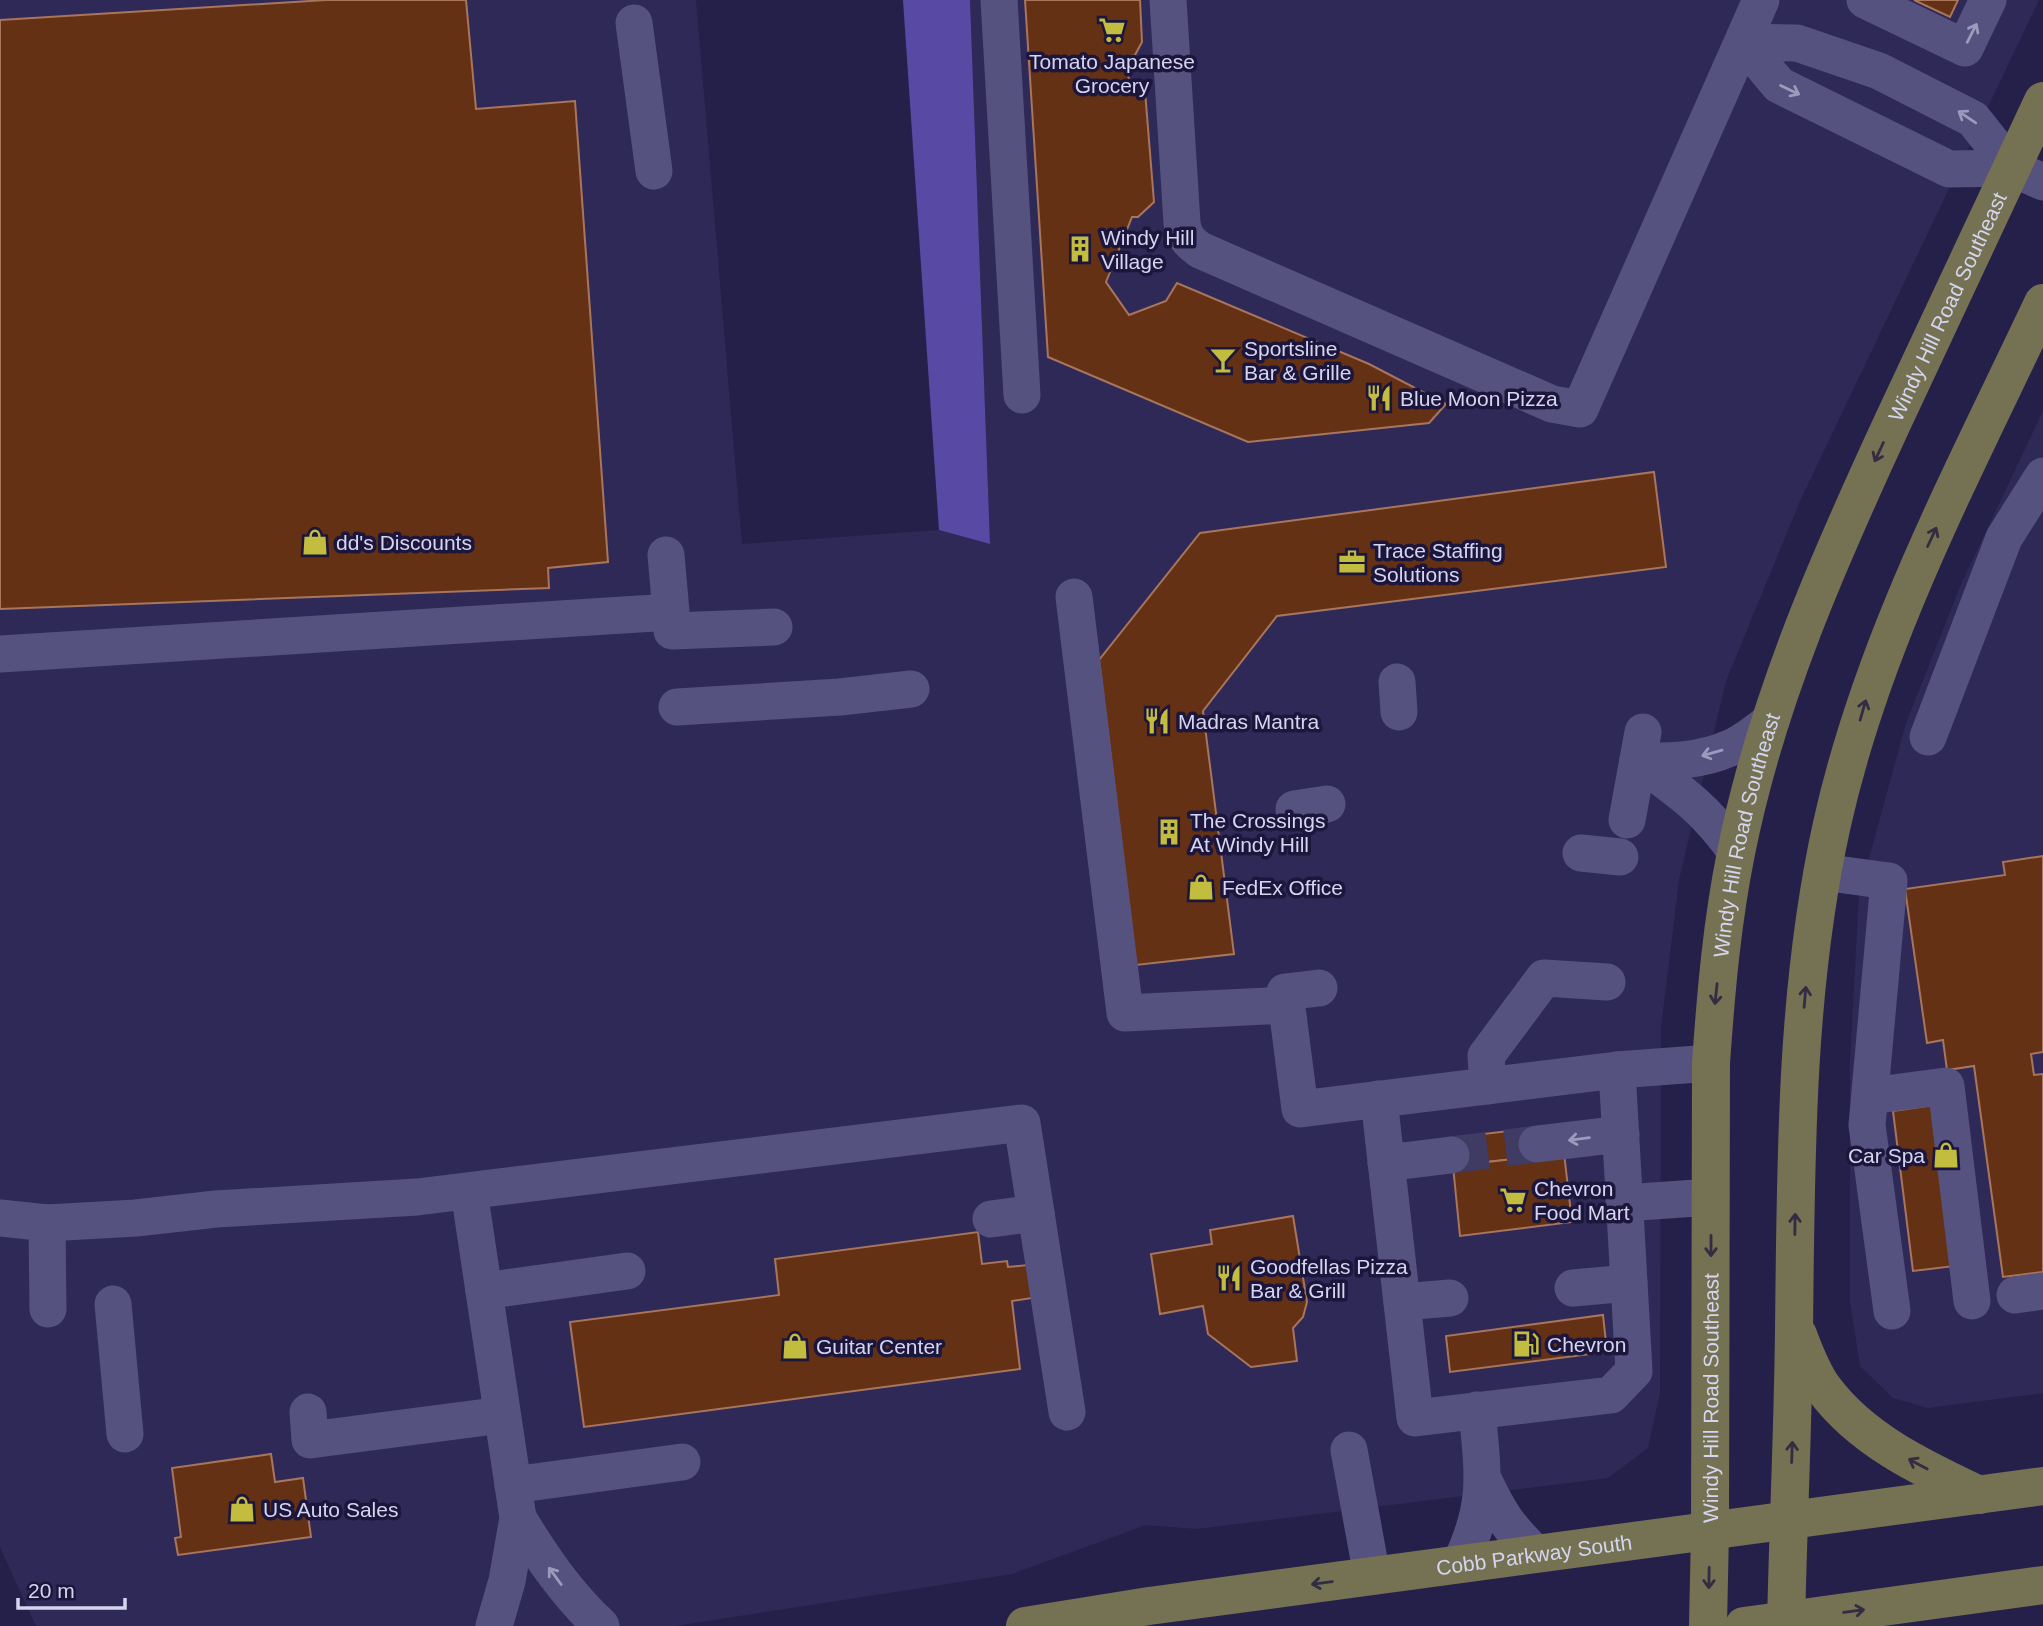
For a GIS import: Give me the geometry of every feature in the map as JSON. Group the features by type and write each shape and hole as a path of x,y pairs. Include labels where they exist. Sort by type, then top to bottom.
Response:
{"main road":[{"name":"Windy Hill Road Southeast","path":"1708,1626 1711,1063 1721,947 1736,852 1771,721 1844,530 2027,175 2043,102"},
{"path":"1786,1623 1802,1035 1807,968 1822,872 1844,776 1884,646 1927,547 2043,303"},
{"path":"1794,1326 1822,1387 1840,1409 1864,1431 1897,1453 1979,1495"},
{"name":"Cobb Parkway South","path":"1025,1626 1149,1606 2043,1486"},
{"path":"1744,1626 1786,1623 2043,1585"}],"lane":[{"path":"999,0 1023,395"},
{"path":"1168,0 1182,223 1189,242 1200,250 1552,404 1580,409 1761,0"},
{"path":"1865,0 1965,48 1989,0"},
{"path":"1880,71 1903,19"},
{"path":"634,23 654,171"},
{"path":"1743,43 1797,43 1880,71 1973,119 2027,175"},
{"path":"1743,43 1779,85 1949,169 2027,175"},
{"path":"1928,737 2004,538 2029,519 2043,476"},
{"path":"0,654 671,612 666,555"},
{"path":"1074,597 1125,1013 1286,1005"},
{"path":"672,631 774,627"},
{"path":"677,706 840,697 911,689"},
{"path":"1641,747 1669,762 1707,755 1732,747 1771,721"},
{"path":"1627,820 1641,747"},
{"path":"1641,747 1717,825 1736,852"},
{"path":"1581,853 1620,858"},
{"path":"1822,872 1889,881 1867,1125 1892,1311"},
{"path":"1488,1086 1486,1056 1544,978 1607,982"},
{"path":"1319,988 1285,992 1300,1109 1617,1070 1711,1063"},
{"path":"1379,1099 1415,1418 1611,1395 1634,1371 1617,1070"},
{"path":"1870,1096 1946,1086 1972,1301"},
{"path":"0,1218 47,1223 136,1218 216,1209 417,1198 1022,1123 1067,1412"},
{"path":"1537,1144 1621,1134"},
{"path":"1386,1163 1451,1155"},
{"path":"469,1191 515,1502 507,1581 494,1626"},
{"path":"1625,1203 1711,1197"},
{"path":"991,1219 1036,1213"},
{"path":"47,1223 48,1309"},
{"path":"484,1291 627,1271"},
{"path":"1573,1288 1629,1283"},
{"path":"1402,1302 1450,1297"},
{"path":"113,1304 125,1434"},
{"path":"1460,1564 1474,1536 1484,1481 1477,1410"},
{"path":"308,1412 310,1440 502,1415"},
{"path":"1349,1450 1372,1576"},
{"path":"515,1502 682,1462"},
{"path":"1484,1481 1511,1530 1536,1554"},
{"path":"515,1502 553,1573 570,1595 601,1626"}],"shaded area":[{"path":"0,0 696,0 742,544 939,530 990,544 970,0 2039,0 1800,501 1726,681 1679,880 1661,1027 1660,1393 1648,1448 1608,1478 1197,1529 1146,1525 1012,1574 675,1626 36,1626 0,1547"},
{"path":"903,0 970,0 990,544 939,530"},
{"name":"Car Spa","path":"2043,411 2043,1393 1928,1408 1893,1398 1860,1366 1850,1301 1850,1062 1859,895 1906,723 1962,582"}],"building":[{"path":"326,0 466,0 476,109 575,101 608,562 548,568 549,588 0,609 0,20"},
{"name":"Windy Hill Village","path":"1025,0 1140,0 1142,42 1135,55 1127,56 1129,83 1136,83 1145,91 1154,202 1138,217 1132,217 1106,282 1129,315 1166,301 1177,283 1369,364 1446,404 1429,423 1248,442 1048,357"},
{"path":"1914,0 1958,0 1950,17"},
{"name":"The Crossings At Windy Hill","path":"1654,472 1666,567 1277,616 1203,711 1234,954 1136,965 1099,660 1200,533"},
{"path":"2043,856 2043,1052 2031,1054 2034,1075 2043,1074 2043,1272 2003,1277 1974,1066 1947,1070 1943,1040 1927,1043 1905,889 2005,875 2003,862"},
{"path":"1934,1105 1955,1266 1913,1271 1893,1111"},
{"path":"1535,1128 1538,1156 1453,1166 1449,1138"},
{"name":"Chevron Food Mart","path":"1564,1153 1572,1222 1460,1236 1453,1166"},
{"name":"Goodfellas Pizza Bar & Grill","path":"1293,1216 1307,1302 1303,1317 1293,1328 1297,1361 1251,1367 1208,1334 1203,1306 1160,1314 1151,1254 1212,1244 1210,1230"},
{"name":"Guitar Center","path":"978,1232 982,1264 1007,1261 1008,1267 1028,1265 1032,1298 1012,1301 1020,1369 584,1427 570,1322 779,1295 775,1259"},
{"name":"Chevron","path":"1603,1315 1607,1352 1450,1372 1446,1336"},
{"name":"US Auto Sales","path":"271,1454 275,1482 303,1478 311,1537 178,1555 175,1538 181,1537 172,1468"}],"tunnel":[{"path":"1451,1155 1537,1144"}],"place":[{"name":"Tomato Japanese Grocery","path":"1112,30"},
{"name":"Windy Hill Village","path":"1080,249"},
{"name":"Sportsline Bar & Grille","path":"1223,360"},
{"name":"Blue Moon Pizza","path":"1379,398"},
{"name":"dd's Discounts","path":"315,542"},
{"name":"Trace Staffing Solutions","path":"1352,562"},
{"name":"Madras Mantra","path":"1157,721"},
{"name":"The Crossings At Windy Hill","path":"1169,832"},
{"name":"FedEx Office","path":"1201,887"},
{"name":"Car Spa","path":"1946,1155"},
{"name":"Chevron Food Mart","path":"1513,1200"},
{"name":"Goodfellas Pizza Bar & Grill","path":"1229,1278"},
{"name":"Chevron","path":"1526,1344"},
{"name":"Guitar Center","path":"795,1346"},
{"name":"US Auto Sales","path":"242,1509"}]}
